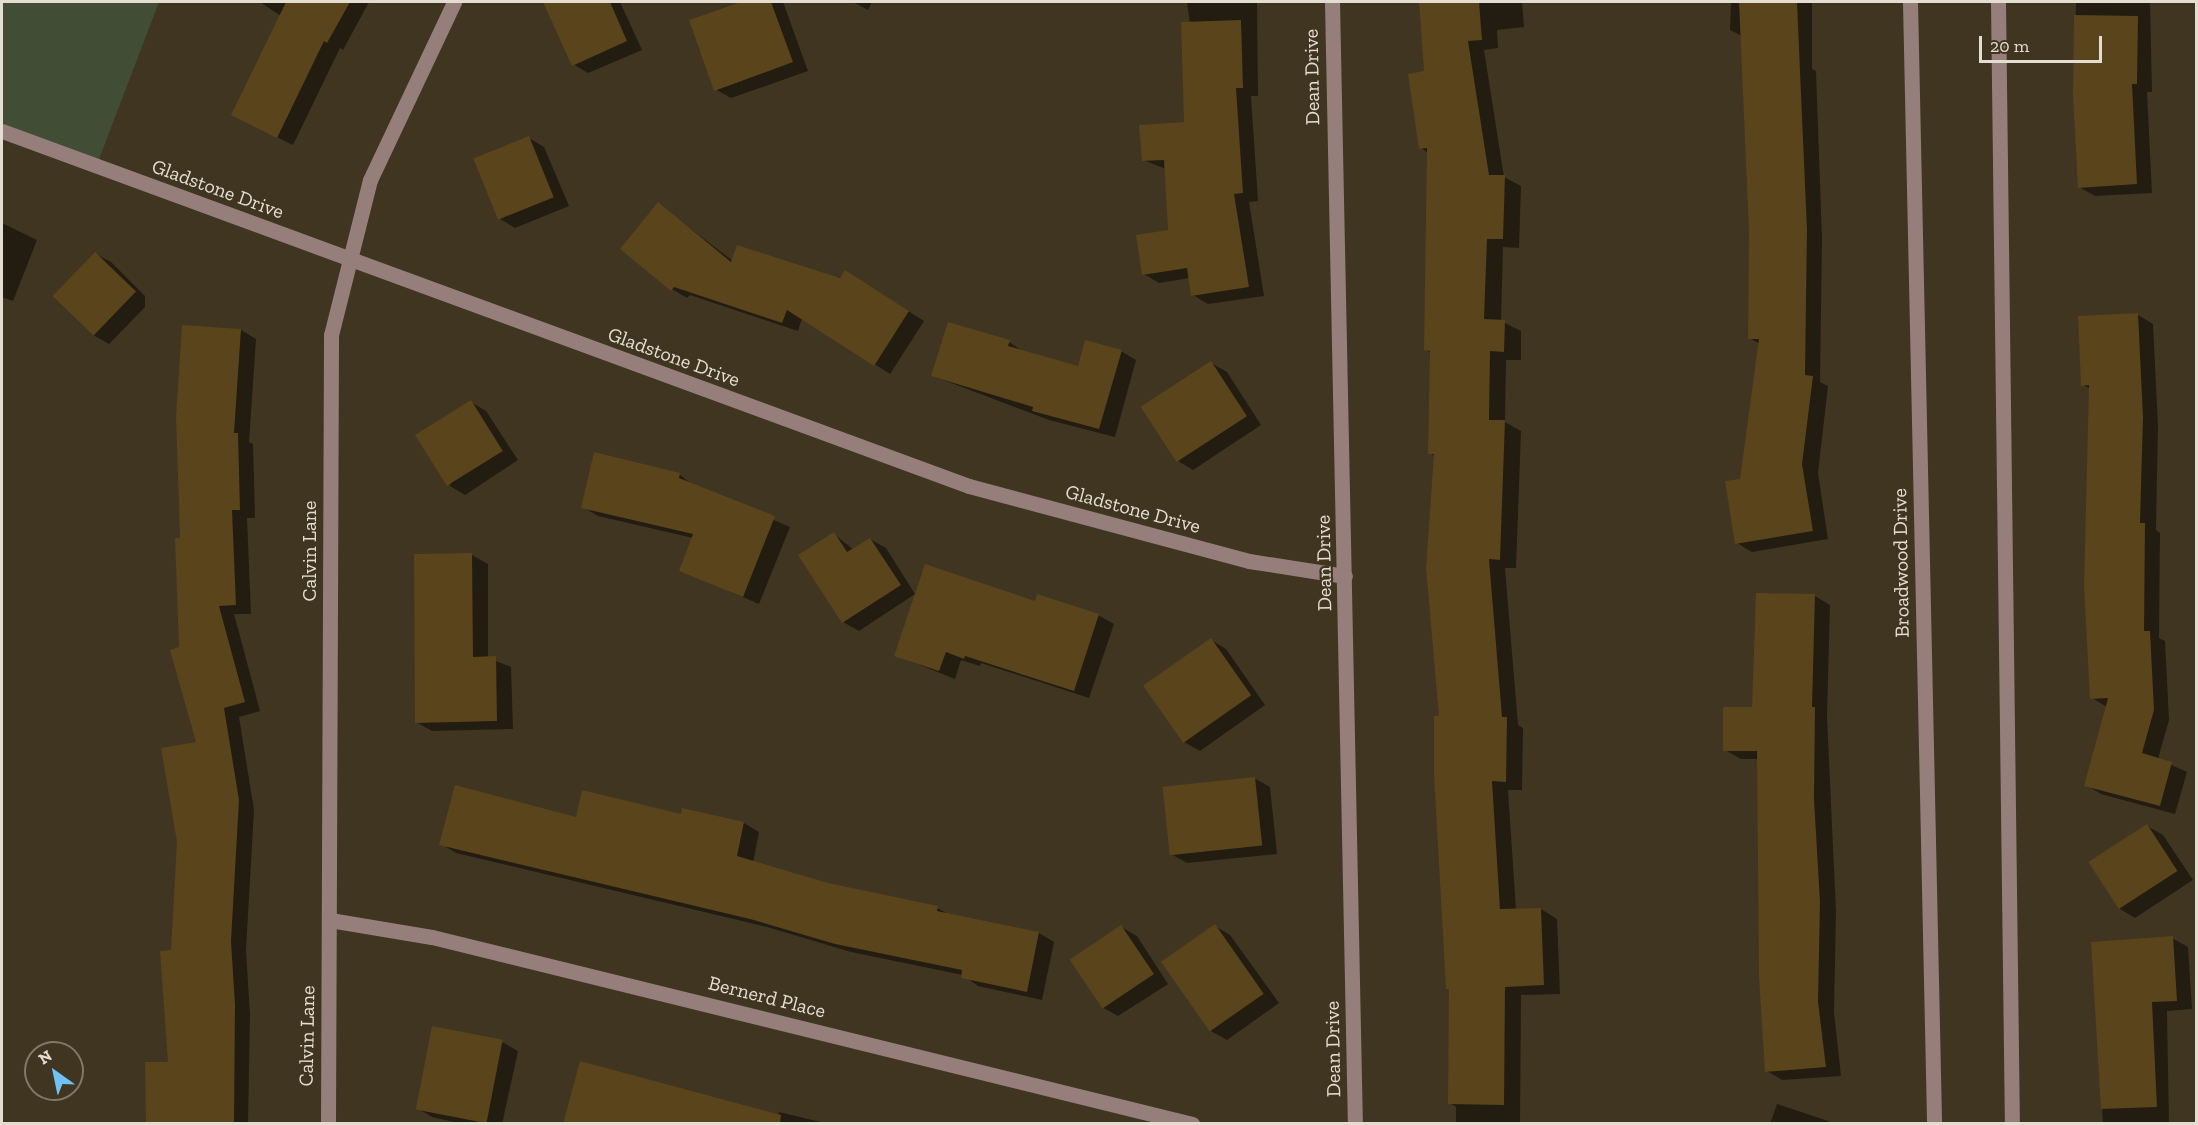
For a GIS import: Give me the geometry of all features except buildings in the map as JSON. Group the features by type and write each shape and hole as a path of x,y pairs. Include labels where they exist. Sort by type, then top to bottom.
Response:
{"street":[{"name":"Calvin Lane","path":"328,1124 331,335 370,180 454,2"},
{"name":"Dean Drive","path":"1332,2 1355,1124"},
{"name":"Broadwood Drive","path":"1910,2 1934,1124"},
{"path":"1998,2 2012,1124"},
{"name":"Gladstone Drive","path":"2,131 350,261 969,486 1249,561 1345,576"},
{"name":"Bernerd Place","path":"330,920 432,937 1192,1124"}],"green space":[{"path":"2,2 159,2 96,167 2,131"}]}
